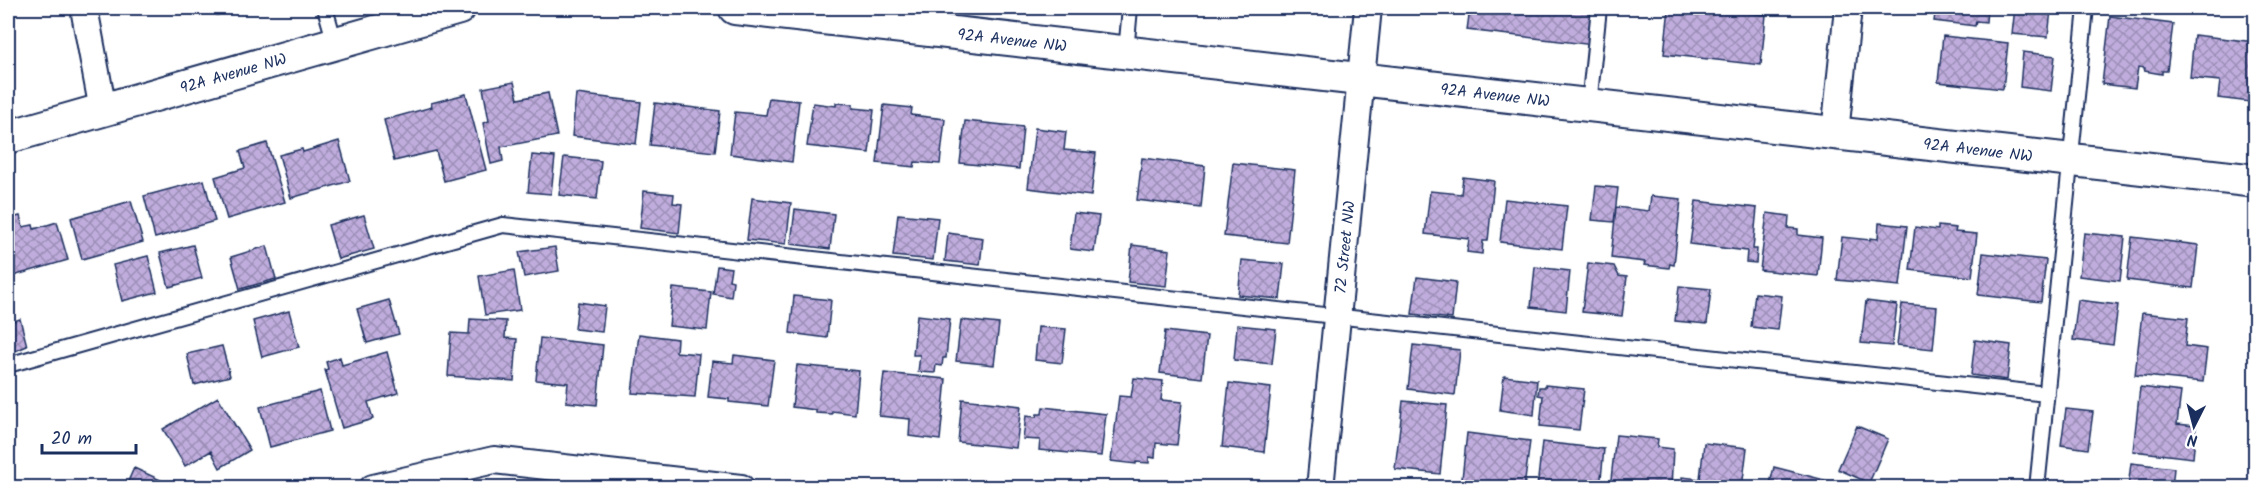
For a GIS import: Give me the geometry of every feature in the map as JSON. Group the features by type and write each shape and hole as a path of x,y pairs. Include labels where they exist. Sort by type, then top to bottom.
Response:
{"street":[{"path":"84,8 103,110"},
{"name":"92A Avenue NW","path":"8,137 459,8"},
{"name":"92A Avenue NW","path":"735,8 891,16 1126,52 2256,181"},
{"name":"72 Street NW","path":"1320,488 1368,8"},
{"path":"1835,133 1848,8"},
{"path":"373,488 452,479 494,460 741,488"}],"lane":[{"path":"325,8 335,43"},
{"path":"1126,52 1130,8"},
{"path":"1589,105 1599,8"},
{"path":"2037,488 2086,8"},
{"path":"8,365 503,225 2047,394"}],"building":[{"path":"215,8 242,8 217,15"},
{"path":"1470,8 1599,8 1594,45 1467,30"},
{"path":"1669,8 1701,8 1766,15 1761,65 1664,54"},
{"path":"1936,8 1987,8 1986,22 1976,21 1975,26 1934,21"},
{"path":"2015,8 2051,10 2048,37 2012,34"},
{"path":"2110,16 2173,24 2167,71 2162,71 2162,74 2144,71 2145,68 2138,67 2135,88 2102,84"},
{"path":"2194,35 2255,42 2250,102 2218,98 2220,81 2190,78"},
{"path":"1943,36 2008,43 2003,89 1938,82"},
{"path":"2023,52 2055,56 2051,91 2020,87"},
{"path":"514,82 518,99 548,93 557,136 501,147 503,161 491,164 483,123 489,121 483,88"},
{"path":"466,94 486,170 444,181 436,151 394,161 384,120 432,107 431,103"},
{"path":"576,94 641,102 636,144 572,136"},
{"path":"769,98 799,101 792,162 730,154 735,112 766,115"},
{"path":"655,103 720,111 715,152 650,145"},
{"path":"813,103 836,106 836,103 853,104 853,108 874,110 869,153 807,146"},
{"path":"884,105 912,108 911,115 945,119 940,164 915,162 914,167 877,163"},
{"path":"965,121 1023,127 1019,169 960,163"},
{"path":"1035,128 1066,132 1064,150 1096,153 1091,196 1028,188"},
{"path":"339,141 350,181 291,198 279,155 302,149 303,152"},
{"path":"267,143 285,202 227,219 215,177 245,168 240,151"},
{"path":"532,155 555,157 551,194 528,192"},
{"path":"564,157 601,161 597,199 559,195"},
{"path":"1142,158 1205,166 1201,208 1137,200"},
{"path":"1233,163 1295,170 1287,243 1224,236"},
{"path":"1463,177 1494,181 1488,241 1483,241 1482,254 1467,252 1469,239 1425,234 1430,191 1461,194"},
{"path":"204,180 215,221 155,238 144,196"},
{"path":"1596,186 1618,188 1614,222 1592,220"},
{"path":"644,191 674,194 673,203 682,204 679,233 640,228"},
{"path":"1651,196 1681,199 1674,265 1670,264 1669,268 1644,265 1645,262 1611,258 1616,207 1649,211"},
{"path":"752,198 791,203 786,244 747,240"},
{"path":"1505,199 1567,206 1562,249 1500,242"},
{"path":"131,201 143,242 82,259 71,218"},
{"path":"1696,201 1757,208 1753,249 1757,249 1756,263 1746,262 1747,251 1690,244"},
{"path":"795,209 834,214 830,249 791,244"},
{"path":"1074,213 1099,216 1094,252 1070,249"},
{"path":"1767,213 1789,216 1788,228 1798,229 1798,235 1822,238 1818,276 1760,270"},
{"path":"898,214 938,218 933,260 893,256"},
{"path":"364,215 374,249 338,259 328,225"},
{"path":"20,216 23,227 33,225 34,229 57,222 68,260 13,276 8,259 8,219"},
{"path":"1879,223 1907,226 1900,286 1837,280 1842,237 1878,239"},
{"path":"1938,226 1956,228 1955,232 1977,234 1972,277 1910,270 1915,227 1938,230"},
{"path":"948,233 983,238 980,265 945,261"},
{"path":"2084,233 2125,237 2120,281 2079,276"},
{"path":"2132,237 2198,245 2193,288 2127,280"},
{"path":"193,245 202,278 169,287 160,253"},
{"path":"1132,245 1170,250 1166,286 1128,282"},
{"path":"267,246 276,279 240,289 231,257"},
{"path":"555,247 559,271 524,277 519,252"},
{"path":"1983,253 2046,260 2041,302 1978,295"},
{"path":"148,256 157,292 122,301 113,265"},
{"path":"1242,260 1284,264 1280,299 1238,295"},
{"path":"1588,263 1614,266 1619,276 1627,277 1622,316 1582,312"},
{"path":"717,266 731,268 729,280 733,281 731,297 713,294"},
{"path":"1535,267 1570,271 1566,311 1531,307"},
{"path":"514,270 520,310 485,315 479,276"},
{"path":"1417,277 1456,282 1452,319 1412,314"},
{"path":"1679,286 1711,289 1707,324 1675,321"},
{"path":"673,288 711,292 707,330 669,326"},
{"path":"1755,293 1782,296 1778,330 1751,327"},
{"path":"794,296 831,300 827,338 790,333"},
{"path":"389,300 399,334 367,343 357,309"},
{"path":"2078,300 2118,305 2113,345 2073,340"},
{"path":"1866,301 1897,305 1892,346 1861,343"},
{"path":"578,302 605,306 602,332 575,329"},
{"path":"1902,304 1937,307 1933,349 1897,345"},
{"path":"289,311 299,347 262,357 253,321"},
{"path":"2142,313 2188,318 2185,346 2207,349 2203,382 2135,375"},
{"path":"917,315 950,319 946,358 943,358 942,366 936,365 935,373 918,372 920,355 913,355"},
{"path":"11,319 11,322 20,319 27,346 8,354 8,320"},
{"path":"470,319 506,321 505,338 517,339 514,381 448,376 451,333 469,334"},
{"path":"961,320 999,324 994,365 956,361"},
{"path":"1237,325 1276,329 1272,364 1234,360"},
{"path":"1038,327 1066,329 1062,363 1035,360"},
{"path":"1165,331 1207,336 1202,378 1160,373"},
{"path":"639,334 677,339 676,352 699,354 695,397 632,393"},
{"path":"540,338 603,345 597,405 566,402 568,383 536,380"},
{"path":"1975,340 2011,345 2007,380 1971,375"},
{"path":"1413,345 1460,350 1455,395 1408,389"},
{"path":"222,346 230,376 194,385 187,354"},
{"path":"387,352 398,393 368,402 373,419 342,428 325,370 328,369 326,362 340,357 342,365"},
{"path":"734,355 774,360 768,406 729,402 729,399 708,397 712,361 733,363"},
{"path":"797,365 859,371 855,414 832,411 832,414 816,413 816,410 792,407"},
{"path":"884,373 946,379 940,440 909,436 910,419 879,416"},
{"path":"1504,376 1537,380 1534,415 1500,410"},
{"path":"1134,378 1163,381 1161,400 1182,402 1177,445 1156,443 1155,458 1149,457 1149,463 1111,461 1119,396 1131,397"},
{"path":"1229,383 1271,388 1264,452 1222,447"},
{"path":"1545,385 1584,389 1579,430 1540,426 1543,396 1538,395 1539,387 1545,387"},
{"path":"2140,387 2181,392 2177,424 2196,426 2193,458 2133,451"},
{"path":"320,391 330,431 270,447 260,407"},
{"path":"218,397 250,450 220,468 211,451 185,466 163,429"},
{"path":"962,399 1021,406 1016,448 958,442"},
{"path":"1403,401 1447,405 1440,474 1395,469"},
{"path":"1043,407 1106,414 1101,456 1039,450 1040,440 1023,439 1026,416 1036,417 1037,414 1042,414"},
{"path":"2066,409 2093,412 2088,449 2061,445"},
{"path":"1857,426 1888,439 1869,483 1838,469"},
{"path":"1467,433 1530,441 1524,488 1461,488"},
{"path":"1616,435 1658,439 1657,447 1673,449 1671,488 1610,488"},
{"path":"1542,442 1604,449 1600,488 1537,488"},
{"path":"1704,443 1747,448 1742,488 1681,488 1682,477 1700,479"},
{"path":"2131,463 2174,468 2172,488 2128,488"},
{"path":"1774,467 1840,484 1839,488 1769,488"},
{"path":"134,468 174,486 173,488 125,488"}]}
